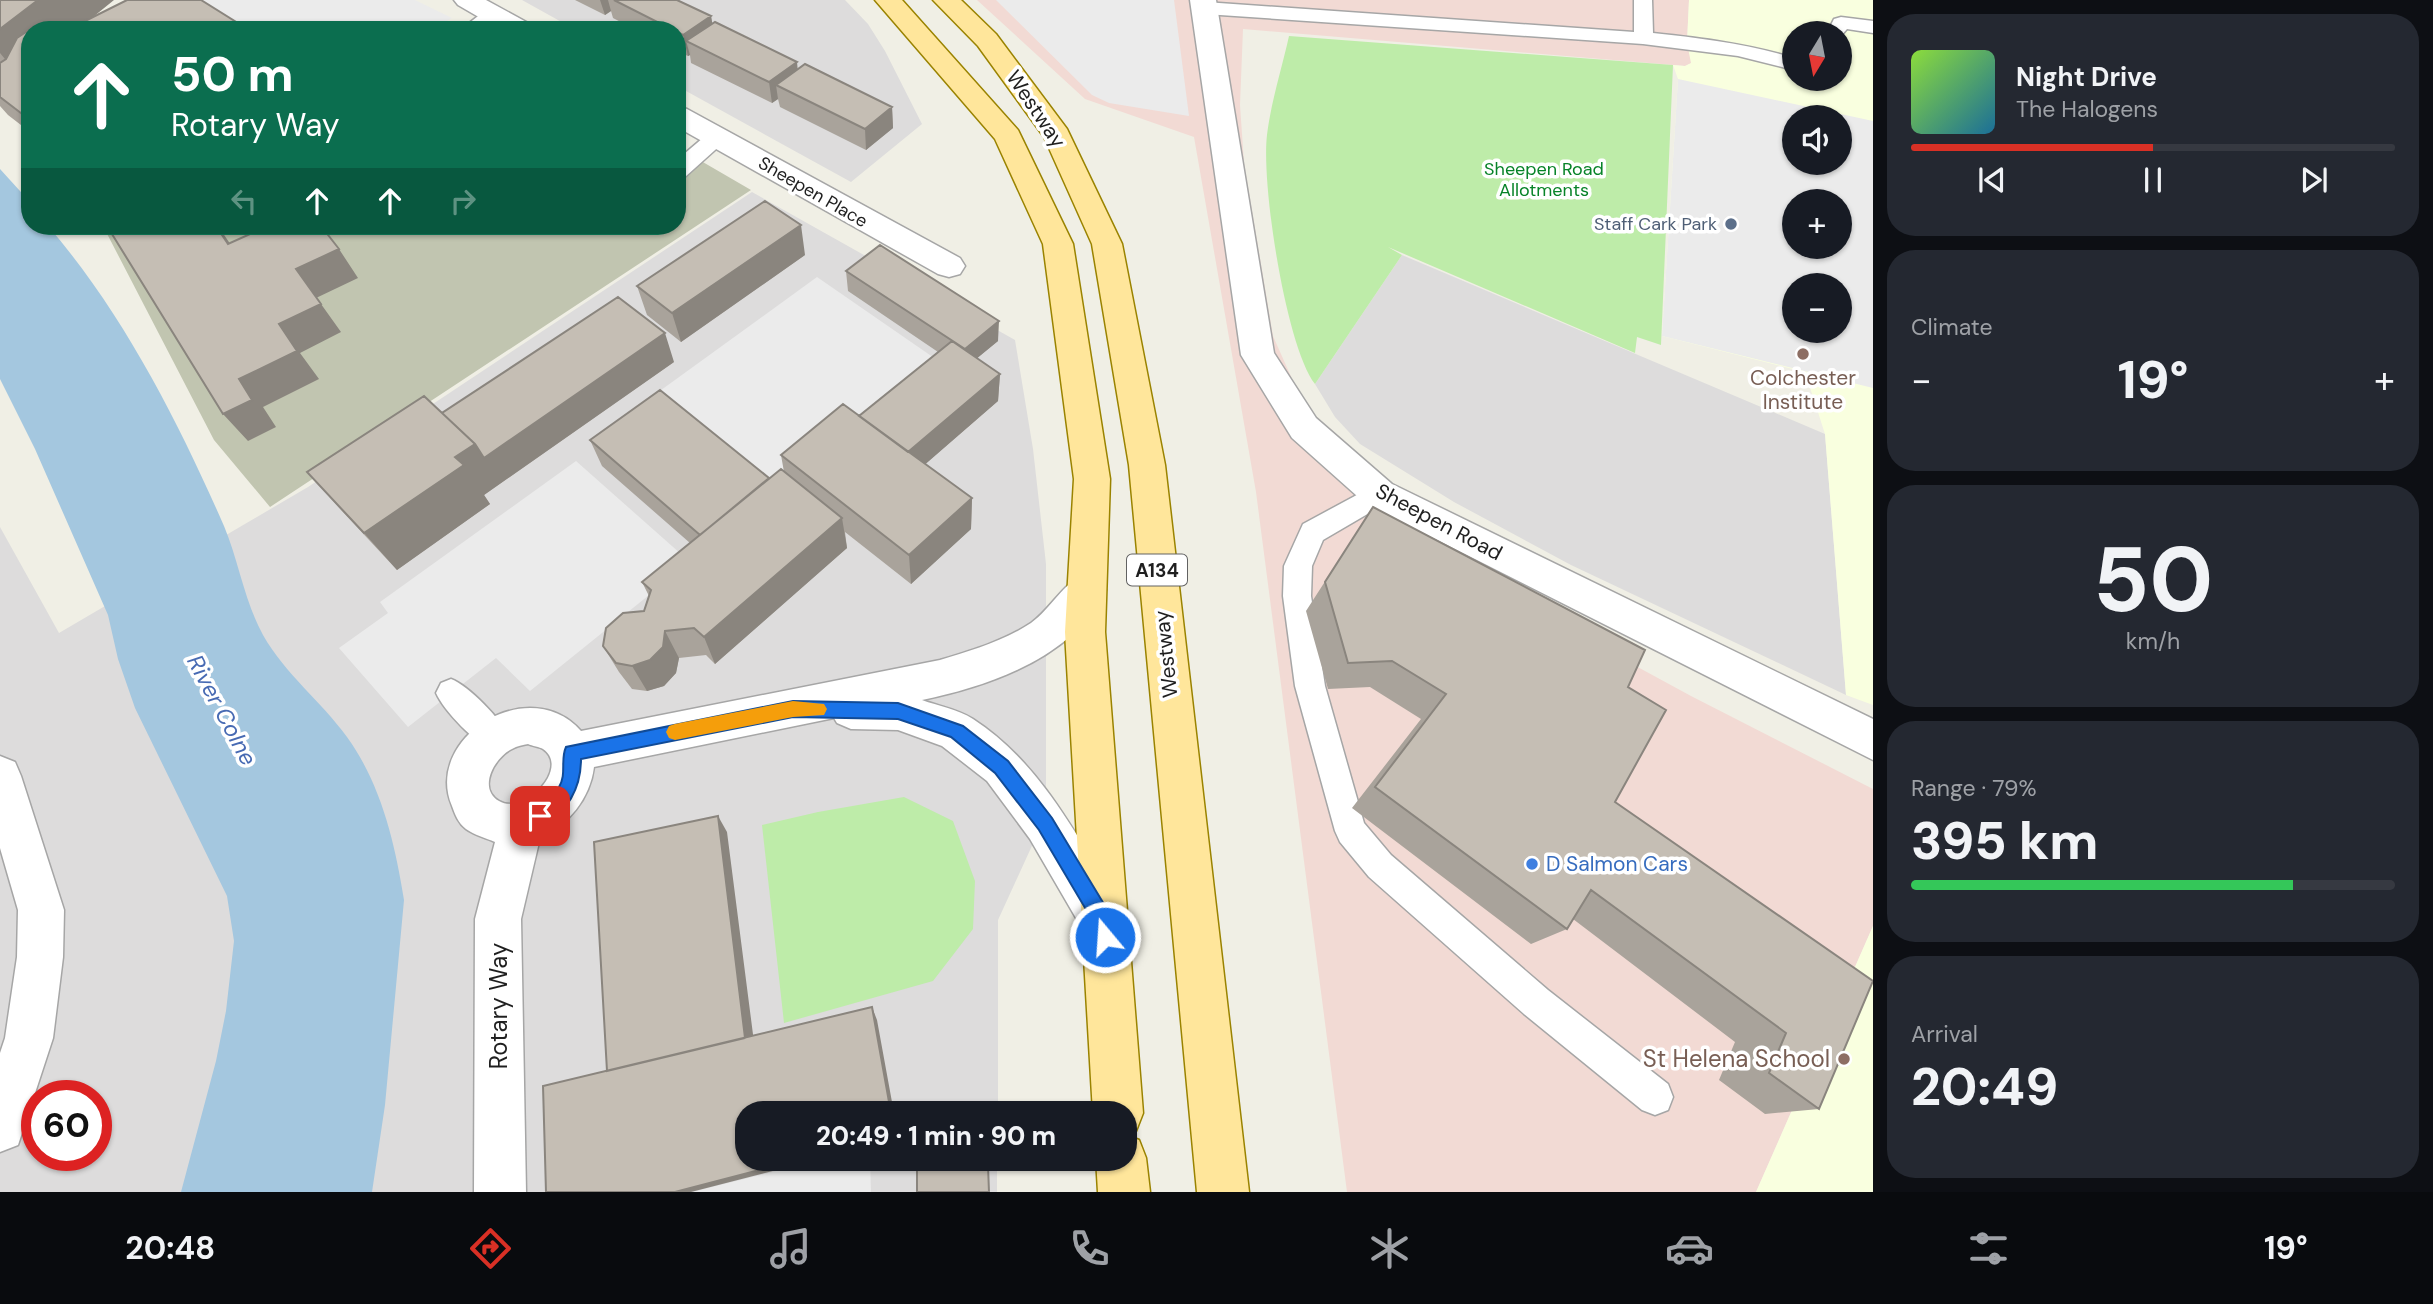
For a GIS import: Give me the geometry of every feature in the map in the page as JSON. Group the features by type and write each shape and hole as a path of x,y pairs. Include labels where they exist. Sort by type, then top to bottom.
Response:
{"main road":[{"name":"Westway","path":"888,0 1008,136 1058,244 1092,479 1085,632 1117,1101"},
{"name":"Westway","path":"946,0 987,40 1057,135 1107,244 1147,465 1223,1192"},
{"path":"1122,1171 1124,1192"}],"street":[{"path":"467,0 506,21"},
{"name":"Sheepen Road","path":"1204,4 1258,355 1304,428 1379,494 1873,740"},
{"name":"Sheepen Place","path":"686,120 949,267"},
{"path":"582,750 565,792 555,806 540,816 522,823 506,825 489,821 477,811 469,797 467,782 471,765 480,750 494,737 510,729 528,725 545,727 582,750 940,678 986,664 1045,635 1087,590"},
{"path":"793,709 898,711 957,731 1002,767 1045,824 1103,921"},
{"path":"0,776 41,910 41,934 29,1038 0,1126"},
{"name":"Rotary Way","path":"500,1192 498,919 522,823"}],"lane":[{"path":"1643,0 1643,38"},
{"path":"1204,4 1643,38 1722,49 1782,62"},
{"path":"482,21 493,14"},
{"path":"1852,24 1873,27"},
{"path":"686,164 717,137"},
{"path":"1379,494 1313,532 1298,566 1297,596 1310,686 1351,831 1390,875 1536,1002 1655,1097"},
{"path":"451,693 494,737"}],"shaded area":[{"path":"159,0 415,0 452,18 447,21 128,21"},
{"path":"522,0 845,0 868,24 885,51 922,124 851,182 686,91 686,21 560,21"},
{"path":"977,0 1689,0 1687,43 1692,63 1685,66 1243,29 1240,105 1244,163 1273,336 1312,424 1384,529 1691,696 1873,789 1873,926 1756,1192 1347,1192 1256,492 1194,137 1085,99"},
{"path":"996,0 1174,0 1189,116 1109,103 1092,95"},
{"name":"Colchester Institute","path":"1689,0 1873,0 1873,705 1846,695 1825,434 1805,372 1662,336 1678,79 1673,65 1685,66 1691,63 1687,43"},
{"name":"Staff Cark Park","path":"1678,79 1799,105 1782,105 1782,175 1852,175 1852,116 1873,121 1873,388 1662,336"},
{"path":"686,152 751,190 686,233"},
{"path":"752,192 1015,340 1033,449 1046,564 1046,815 998,920 998,1101 735,1101 735,1171 997,1171 997,1192 0,1192 0,527 59,633 308,487"},
{"path":"108,235 683,235 270,507 214,440"},
{"path":"1402,255 1825,434 1846,695 1571,565 1454,502 1360,444 1335,417 1315,384"},
{"path":"817,277 940,362 781,492 657,393"},
{"path":"576,461 690,562 530,691 496,658 408,727 339,648 388,613 380,602"},
{"name":"St Helena School","path":"1873,926 1873,1192 1756,1192"},
{"path":"776,1171 870,1171 871,1192 692,1192"}],"green space":[{"name":"Sheepen Road Allotments","path":"1289,36 1673,65 1661,345 1637,337 1635,353 1388,247 1402,255 1315,384 1304,365 1285,302 1268,189 1267,135"},
{"path":"904,797 953,821 975,881 973,929 933,981 784,1023 762,825"}],"water":[{"name":"River Colne","path":"0,169 21,192 21,235 55,235 125,331 188,447 224,526 251,608 263,635 292,675 347,737 378,794 391,836 404,900 385,1105 372,1192 181,1192 216,1061 226,1011 234,941 227,896 135,708 118,659 108,615 35,449 0,379"}],"building":[{"path":"0,0 38,0 0,29"},
{"path":"127,0 201,0 235,21 85,21"},
{"path":"614,0 677,0 711,16 686,33 686,21 655,21"},
{"path":"715,22 797,62 769,82 686,41"},
{"path":"21,35 21,113 0,97 0,63 6,59"},
{"path":"805,64 892,107 865,129 776,85"},
{"path":"765,201 801,225 672,313 637,286"},
{"path":"113,235 222,235 228,244 248,235 328,235 339,249 296,269 321,304 279,324 297,351 239,379 252,400 223,414"},
{"path":"880,245 999,321 965,349 846,271"},
{"path":"618,297 665,333 484,458 475,444 442,413"},
{"path":"952,341 1000,374 908,452 859,416"},
{"path":"660,390 769,478 700,535 590,440"},
{"path":"424,396 475,444 455,457 464,465 364,533 307,472"},
{"path":"843,404 972,498 909,555 781,455"},
{"path":"781,469 842,518 704,637 694,628 665,631 663,647 650,660 632,666 616,663 603,646 606,628 623,613 644,611 651,590 642,582"},
{"name":"D Salmon Cars","path":"1373,507 1645,650 1628,687 1666,710 1615,802 1873,981 1819,1109 1769,1073 1786,1033 1591,890 1567,929 1375,787 1446,694 1392,661 1348,663 1325,582"},
{"path":"718,816 745,1038 607,1071 594,842"},
{"path":"872,1007 889,1101 735,1101 735,1171 756,1171 675,1192 546,1192 543,1086"},
{"path":"917,1171 988,1171 989,1192 917,1192"}],"slow traffic":[{"path":"675,732 793,709 818,709"}],"place":[{"name":"Staff Cark Park","path":"1731,224"},
{"name":"Colchester Institute","path":"1803,354"},
{"name":"D Salmon Cars","path":"1532,864"},
{"name":"St Helena School","path":"1844,1059"}],"route":[{"path":"540,816 555,806 565,792 572,777 572,752 793,709 898,711 957,731 1002,767 1045,824 1103,921 1105,937"}]}
